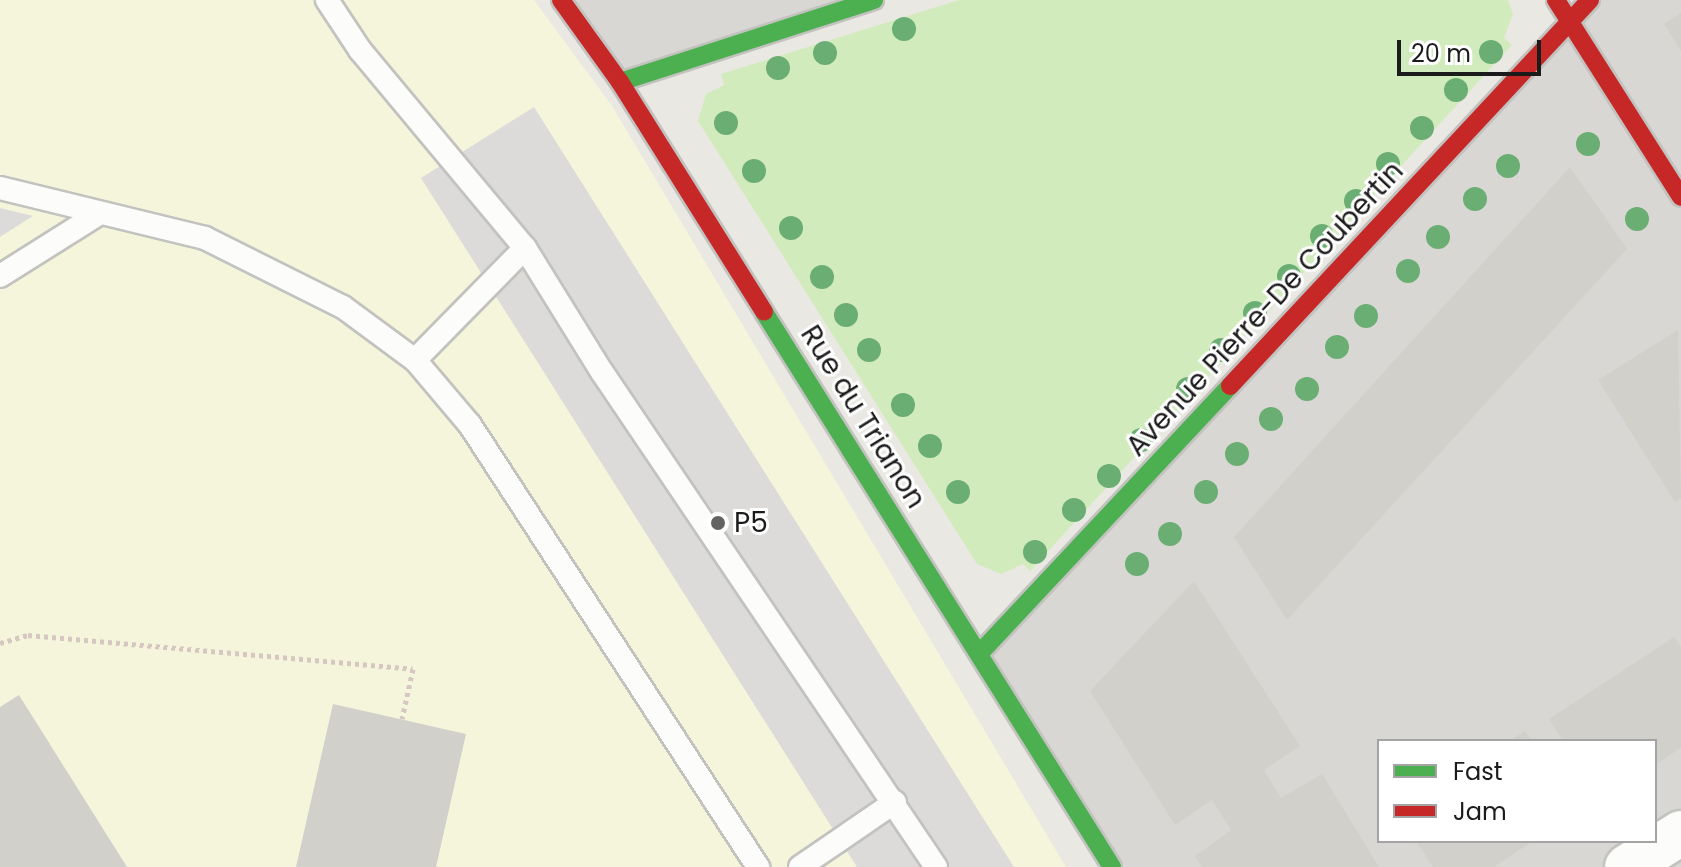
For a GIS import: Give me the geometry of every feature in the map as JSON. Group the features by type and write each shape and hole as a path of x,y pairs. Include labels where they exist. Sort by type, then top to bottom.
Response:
{"street":[{"name":"Rue du Trianon","path":"561,0 620,82 1112,867"},
{"path":"620,82 874,0"},
{"path":"1556,0 1681,197"},
{"name":"Avenue Pierre-De Coubertin","path":"979,654 1571,24 1590,0"},
{"path":"1627,867 1681,833"}],"lane":[{"path":"327,0 360,50 525,248 602,372 936,867"},
{"path":"0,188 205,238 278,270 343,307 415,360 470,425 758,867"},
{"path":"0,276 100,213"},
{"path":"415,360 525,248"},
{"path":"800,867 895,802"}],"path":[{"path":"0,643 28,635 413,669 402,719"}],"shaded area":[{"path":"0,0 534,0 612,106 1066,867 0,867"},
{"path":"567,0 874,0 620,82"},
{"path":"1590,0 1681,0 1681,867 1112,867 979,655"},
{"name":"P5","path":"534,107 1014,867 857,867 421,178"},
{"path":"0,208 33,216 0,237"}],"green space":[{"path":"959,0 1508,0 1513,14 1504,38 1512,45 1030,571 1023,564 1001,574 977,564 698,121 706,94 724,85 721,74"}],"building":[{"path":"1681,13 1681,51 1664,24"},
{"path":"1570,167 1627,249 1287,620 1234,537"},
{"path":"1678,330 1681,498 1675,502 1598,380"},
{"path":"1194,581 1300,746 1264,770 1281,798 1322,774 1379,867 1202,867 1195,856 1231,830 1212,800 1175,825 1090,691"},
{"path":"1674,637 1681,647 1681,748 1657,764 1657,739 1562,739 1549,719"},
{"path":"19,695 127,867 0,867 0,707"},
{"path":"333,704 466,734 436,867 296,867"},
{"path":"1525,731 1531,739 1512,739"},
{"path":"1417,843 1530,843 1494,867 1433,867"}],"traffic: fast":[{"path":"620,82 874,0"},
{"path":"764,312 1112,867"},
{"path":"979,654 1230,386"}],"traffic: jam":[{"path":"561,0 620,82 764,312"},
{"path":"1556,0 1681,197"},
{"path":"1230,386 1590,0"}],"place":[{"name":"P5","path":"718,523"}]}
